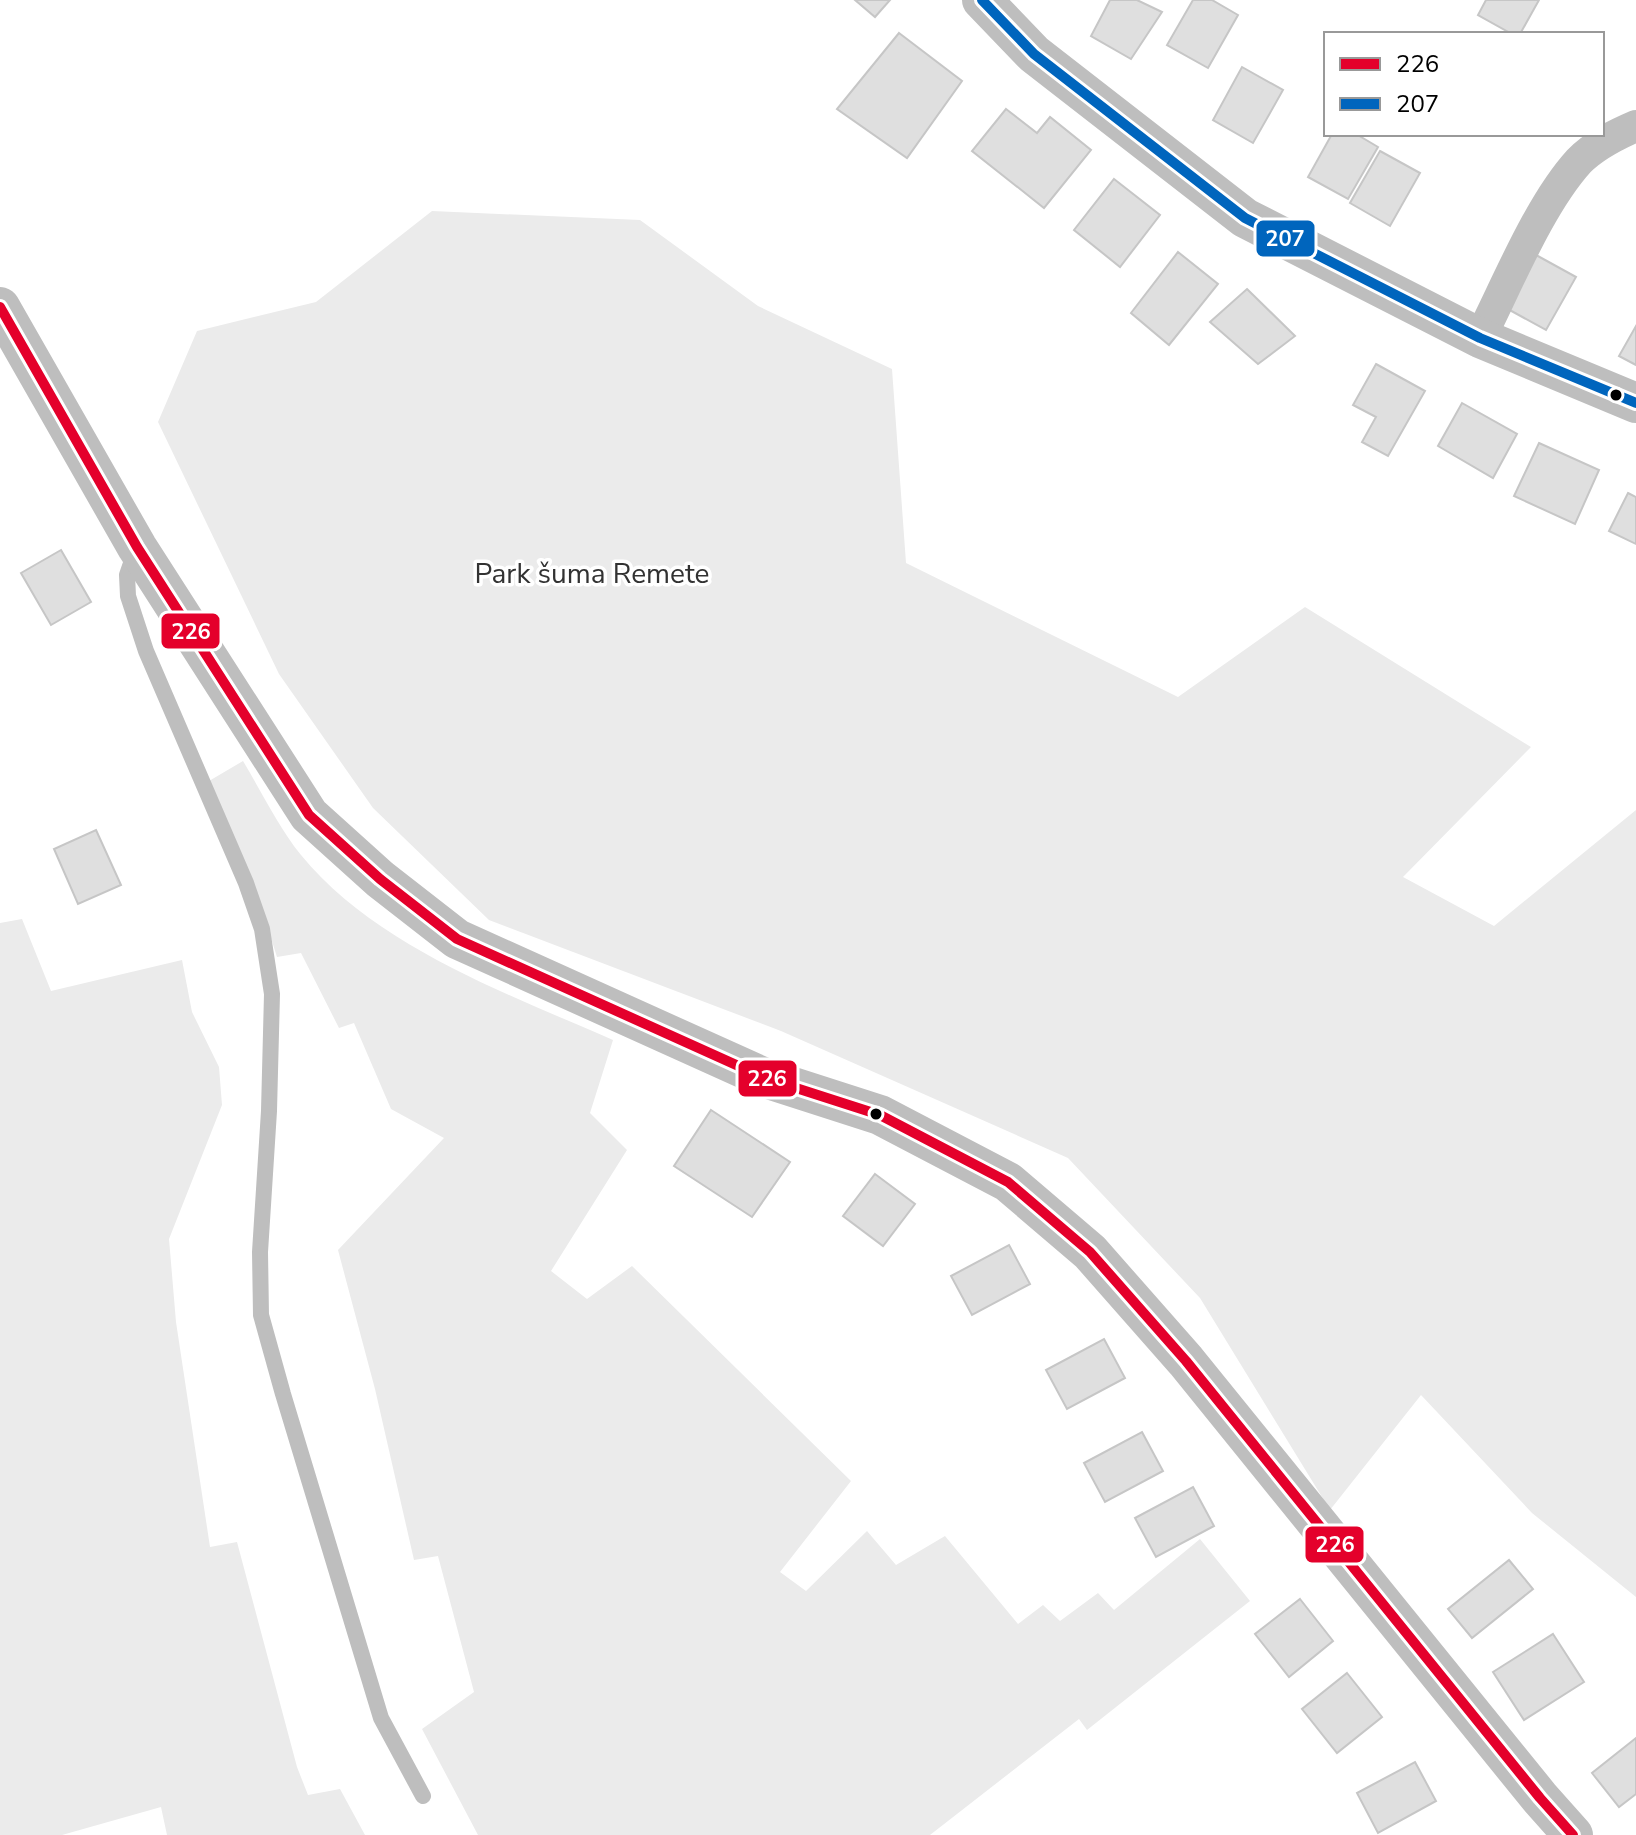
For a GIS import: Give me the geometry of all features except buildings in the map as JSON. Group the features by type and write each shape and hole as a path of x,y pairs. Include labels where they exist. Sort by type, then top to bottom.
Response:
{"street":[{"path":"982,0 1034,54 1245,218 1480,338 1636,403"},
{"path":"1480,338 1543,213 1579,161 1607,139 1636,126"},
{"path":"0,307 137,547 309,815 380,879 457,939 765,1078 880,1115 1008,1182 1090,1252 1186,1361 1573,1835"}],"lane":[{"path":"137,547 127,575 128,596 146,651 246,883 262,929 272,994 269,1111 260,1252 261,1315 381,1718 423,1796"}],"green space":[{"name":"Park šuma Remete","path":"432,211 640,220 758,306 892,369 906,563 1178,697 1305,607 1531,747 1403,877 1494,926 1636,810 1636,1597 1532,1513 1421,1395 1330,1510 1200,1298 1068,1158 781,1031 489,920 373,808 279,674 158,422 197,331 316,302"},
{"path":"243,761 301,855 331,887 366,916 445,964 613,1040 590,1113 627,1150 551,1271 587,1299 632,1266 851,1481 780,1572 806,1591 867,1531 896,1565 945,1536 1018,1624 1043,1605 1060,1621 1098,1593 1114,1610 1200,1539 1250,1601 1087,1730 1079,1719 930,1835 478,1835 422,1729 474,1692 438,1556 414,1560 375,1389 338,1250 444,1138 391,1109 354,1023 339,1028 301,953 277,957 253,881 209,781"},
{"path":"22,919 51,991 182,960 192,1012 219,1067 222,1105 169,1239 176,1322 210,1547 237,1542 297,1767 308,1795 340,1789 365,1835 167,1835 161,1807 62,1835 0,1835 0,923"}],"transit line":[{"name":"207","path":"982,0 1034,54 1245,218 1480,338 1636,403"},
{"name":"226","path":"0,307 137,547 309,815 380,879 457,939 765,1078 880,1115 1008,1182 1090,1252 1186,1361 1573,1835"}]}
